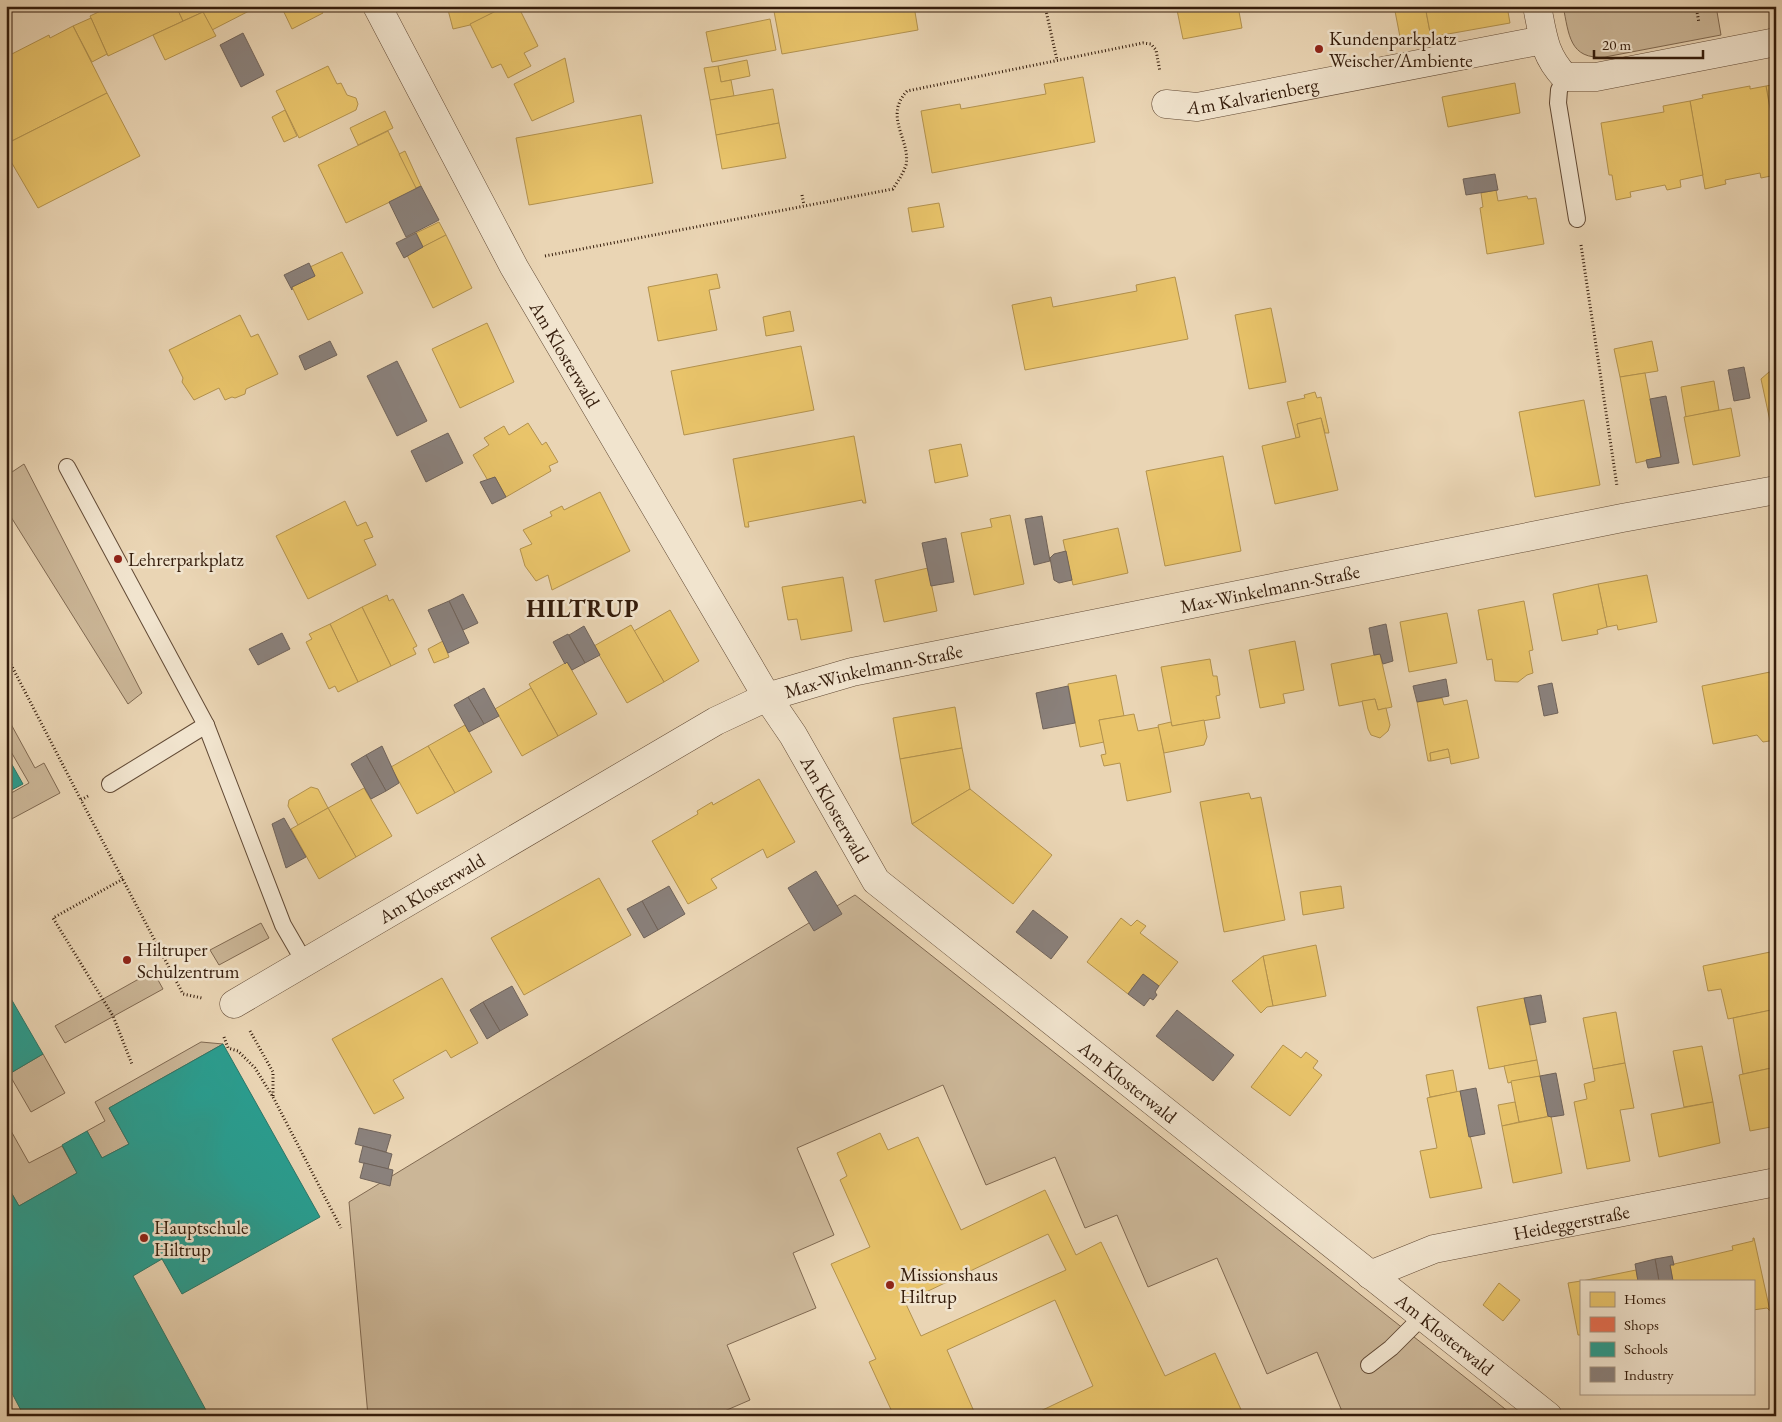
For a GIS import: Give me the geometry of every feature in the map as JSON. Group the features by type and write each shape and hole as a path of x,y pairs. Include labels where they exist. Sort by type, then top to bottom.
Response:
{"street":[{"name":"Am Klosterwald","path":"377,6 514,267 767,697 793,735 876,881 1548,1416"},
{"path":"1537,6 1546,52 1554,66 1565,77 1596,77 1776,42"},
{"name":"Am Kalvarienberg","path":"1166,104 1197,107 1543,40"},
{"name":"Max-Winkelmann-Straße","path":"767,697 852,672 1622,518 1776,490"},
{"name":"Am Klosterwald","path":"234,1004 716,721 767,697"},
{"name":"Heideggerstraße","path":"1370,1275 1434,1249 1776,1182"}],"lane":[{"path":"1565,77 1559,90 1558,103 1577,219"},
{"path":"67,467 206,725 283,925 304,963"},
{"path":"110,784 206,725"},
{"path":"1368,1365 1391,1348 1422,1317"}],"path":[{"path":"6,8 10,6"},
{"path":"1045,6 1057,60"},
{"path":"514,267 527,260 892,188 902,175 906,163 897,112 900,100 907,91 1143,43 1151,44 1156,50 1166,104"},
{"path":"802,195 804,205"},
{"path":"1577,219 1622,518"},
{"path":"6,655 183,994 234,1004 273,1072 273,1097"},
{"path":"81,800 110,784"},
{"path":"122,879 53,918 113,1016 132,1064"},
{"path":"224,1037 228,1048 238,1051 255,1068 273,1097 341,1228"}],"shaded area":[{"path":"1563,6 1716,6 1721,35 1605,57 1593,57 1577,50 1569,35"},
{"path":"24,464 142,693 128,704 6,509 6,476"},
{"path":"6,715 35,768 44,763 60,793 6,822 6,796 29,783 6,743"},
{"path":"855,895 1514,1416 1344,1416 1317,1352 1267,1374 1217,1258 1148,1287 1117,1215 1085,1228 1055,1157 986,1185 943,1085 797,1148 834,1235 793,1253 816,1308 727,1345 750,1400 713,1416 368,1416 349,1202"},
{"path":"261,923 269,938 219,965 210,950"},
{"path":"153,971 163,989 65,1043 55,1026"},
{"path":"201,1042 223,1044 109,1108 129,1144 102,1158 87,1131 105,1121 95,1102"},
{"path":"43,1054 65,1093 31,1112 9,1074"},
{"path":"6,1122 29,1163 62,1146 77,1173 19,1206 6,1183"}],"building: Homes":[{"path":"111,6 176,6 183,21 108,56 90,16"},
{"path":"176,6 200,6 203,12 183,21"},
{"path":"200,6 247,6 249,11 212,30"},
{"path":"281,6 319,6 323,13 292,29"},
{"path":"447,6 506,6 470,25 453,29"},
{"path":"506,6 518,6 538,46 524,53 531,66 508,78 501,64 492,68 470,24"},
{"path":"773,6 914,6 918,30 782,54"},
{"path":"1176,6 1198,6 1177,10"},
{"path":"1198,6 1238,6 1242,28 1183,39 1177,10"},
{"path":"1394,6 1425,6 1431,37 1401,42"},
{"path":"1425,6 1507,6 1510,23 1431,37"},
{"path":"203,12 216,36 165,60 153,35"},
{"path":"91,18 107,54 92,62 73,26"},
{"path":"770,19 776,50 712,62 706,32"},
{"path":"73,26 107,93 6,144 6,57 49,35 50,38"},
{"path":"565,58 574,102 532,121 514,84"},
{"path":"747,60 750,76 721,82 718,66"},
{"path":"328,66 337,84 341,83 347,95 356,98 358,104 356,110 299,138 276,91"},
{"path":"718,66 721,82 731,80 734,96 710,100 704,68"},
{"path":"1083,77 1095,142 932,173 921,111 960,104 961,109 1046,94 1044,84"},
{"path":"1515,83 1520,113 1448,127 1442,97"},
{"path":"1776,84 1776,142 1766,86"},
{"path":"1750,86 1750,89 1766,86 1776,142 1776,175 1761,178 1760,173 1725,180 1726,184 1705,189 1690,101 1703,98 1702,95"},
{"path":"773,89 779,123 716,135 710,100"},
{"path":"107,93 140,156 38,208 6,153 6,144"},
{"path":"1690,101 1703,175 1680,180 1681,187 1667,190 1665,185 1630,192 1631,197 1616,200 1612,175 1609,175 1601,123 1664,112 1663,106"},
{"path":"285,110 297,136 284,142 272,117"},
{"path":"385,111 393,128 358,145 350,128"},
{"path":"641,115 653,183 529,205 516,138"},
{"path":"779,123 786,158 722,169 716,135"},
{"path":"388,131 417,189 346,223 318,165"},
{"path":"405,151 421,186 416,188 399,154"},
{"path":"1496,190 1498,201 1527,196 1528,199 1536,198 1544,244 1487,254 1480,208 1483,207 1481,193"},
{"path":"939,203 944,227 912,232 908,208"},
{"path":"439,222 446,235 423,247 416,233"},
{"path":"446,235 472,288 433,308 407,255"},
{"path":"342,252 363,293 308,320 292,287 315,276 310,267"},
{"path":"717,274 720,288 709,290 717,330 658,341 648,287"},
{"path":"1175,277 1188,339 1025,370 1012,305 1051,297 1053,307 1137,291 1136,285"},
{"path":"1271,308 1286,382 1249,389 1235,315"},
{"path":"790,311 794,331 766,336 763,317"},
{"path":"240,315 251,337 258,334 278,374 246,389 245,394 235,398 232,397 225,400 219,388 194,400 182,382 183,378 169,350"},
{"path":"487,323 514,382 460,408 432,349"},
{"path":"1652,341 1658,371 1620,377 1614,349"},
{"path":"801,346 814,410 684,435 671,371"},
{"path":"1776,371 1776,437 1773,435 1761,379 1769,372"},
{"path":"1645,373 1661,457 1636,463 1620,377"},
{"path":"1714,381 1719,410 1686,417 1681,387"},
{"path":"1315,392 1317,398 1321,397 1329,433 1325,433 1321,418 1297,424 1300,437 1296,438 1287,402 1305,398 1304,395"},
{"path":"1584,400 1600,485 1535,497 1519,412"},
{"path":"1731,408 1740,456 1693,465 1684,417"},
{"path":"1321,418 1338,490 1275,504 1262,446 1300,437 1297,424"},
{"path":"528,423 542,445 546,442 558,462 549,466 551,471 506,497 495,477 487,479 473,455 489,445 484,438 504,426 509,435"},
{"path":"854,436 866,503 863,503 862,500 748,522 749,527 745,527 733,459"},
{"path":"961,444 968,476 935,483 929,450"},
{"path":"1223,456 1241,551 1165,566 1146,471"},
{"path":"600,492 630,551 552,590 548,575 536,581 525,566 520,549 532,544 523,530 552,516 550,512 562,506 564,510"},
{"path":"345,501 357,526 366,522 373,537 364,540 376,565 308,599 276,536"},
{"path":"1010,515 1024,584 974,595 961,533 992,527 990,519"},
{"path":"1118,528 1128,573 1073,585 1063,540"},
{"path":"928,568 937,611 884,622 875,580"},
{"path":"1647,575 1657,622 1618,630 1617,625 1607,627 1598,584"},
{"path":"843,577 852,631 801,640 797,619 788,620 782,587"},
{"path":"1598,584 1607,627 1597,630 1598,634 1562,641 1553,594"},
{"path":"387,595 389,601 393,599 417,646 413,648 416,654 391,666 362,607"},
{"path":"1524,601 1533,650 1529,651 1533,673 1518,682 1495,681 1492,659 1487,660 1478,610"},
{"path":"362,607 391,666 358,682 330,624"},
{"path":"670,610 699,661 664,682 634,631"},
{"path":"1447,613 1457,663 1409,672 1400,622"},
{"path":"330,624 358,682 338,692 335,686 329,689 306,642 312,639 309,634"},
{"path":"631,625 664,682 627,703 594,646"},
{"path":"443,641 449,657 434,663 428,649"},
{"path":"1295,641 1304,690 1283,694 1285,703 1260,708 1249,650"},
{"path":"1380,654 1392,707 1378,710 1375,699 1339,706 1331,664"},
{"path":"1210,659 1213,676 1217,676 1220,695 1216,696 1220,718 1172,726 1161,667"},
{"path":"567,662 597,714 558,736 529,684"},
{"path":"1770,672 1776,701 1776,740 1763,742 1757,735 1713,744 1702,686"},
{"path":"1116,675 1124,716 1099,720 1104,742 1080,747 1068,684"},
{"path":"531,688 558,736 522,756 495,709"},
{"path":"1442,698 1444,705 1467,700 1479,758 1451,764 1448,749 1430,753 1431,761 1428,761 1417,702"},
{"path":"1375,699 1378,710 1386,708 1390,725 1388,731 1380,738 1371,735 1368,729 1362,701"},
{"path":"955,707 962,748 900,759 893,718"},
{"path":"1134,714 1138,731 1159,727 1171,792 1127,801 1120,763 1104,766 1101,755 1106,754 1099,720"},
{"path":"1204,720 1207,737 1204,745 1164,753 1158,725 1171,722 1172,726"},
{"path":"465,725 492,772 455,793 428,746"},
{"path":"428,746 455,793 417,814 391,767"},
{"path":"962,748 970,789 912,824 900,759"},
{"path":"1448,749 1450,757 1431,761 1430,753"},
{"path":"759,779 795,842 767,858 763,849 711,879 717,888 688,904 652,841 698,814 697,811 712,802 713,805"},
{"path":"311,787 318,789 328,808 298,825 288,806 289,800"},
{"path":"364,788 392,836 356,857 328,808"},
{"path":"970,789 1052,855 1013,904 912,824"},
{"path":"1249,793 1251,799 1261,797 1285,920 1224,932 1200,802"},
{"path":"328,808 356,857 319,879 291,829"},
{"path":"599,878 631,935 524,995 491,938"},
{"path":"1341,886 1344,908 1303,915 1300,892"},
{"path":"1121,918 1131,926 1137,920 1146,926 1140,933 1178,962 1159,986 1143,974 1128,994 1087,962"},
{"path":"1316,945 1326,996 1273,1006 1263,956"},
{"path":"1775,951 1776,1009 1728,1019 1721,989 1708,991 1703,966"},
{"path":"1263,956 1273,1006 1267,1007 1261,1013 1232,981"},
{"path":"442,978 478,1043 451,1058 446,1050 393,1080 404,1098 374,1114 332,1039"},
{"path":"1524,998 1537,1060 1489,1069 1477,1007"},
{"path":"1776,1009 1776,1067 1743,1074 1733,1018"},
{"path":"1616,1012 1625,1063 1593,1069 1583,1018"},
{"path":"1283,1045 1301,1058 1306,1052 1318,1061 1313,1068 1322,1075 1290,1116 1251,1087"},
{"path":"1702,1046 1713,1102 1684,1107 1673,1051"},
{"path":"1537,1060 1540,1076 1508,1083 1504,1066"},
{"path":"1625,1063 1634,1108 1620,1110 1630,1161 1587,1169 1574,1102 1587,1099 1584,1084 1595,1081 1593,1069"},
{"path":"1776,1067 1776,1126 1750,1131 1739,1075"},
{"path":"1453,1070 1457,1092 1430,1097 1426,1075"},
{"path":"1540,1076 1548,1116 1551,1116 1519,1122 1511,1081"},
{"path":"1460,1091 1482,1188 1430,1198 1420,1151 1437,1148 1427,1098"},
{"path":"1515,1102 1519,1122 1502,1126 1498,1105"},
{"path":"1713,1102 1720,1143 1659,1157 1651,1114"},
{"path":"1551,1116 1562,1173 1513,1183 1502,1126"},
{"name":"Missionshaus Hiltrup","path":"880,1133 888,1150 918,1137 961,1230 1045,1190 1076,1255 1101,1242 1165,1376 1215,1353 1244,1416 1030,1416 1093,1386 1055,1300 947,1350 976,1416 894,1416 869,1362 876,1359 831,1264 870,1247 840,1180 847,1176 837,1153","holes":["1048,1234 1066,1270 921,1336 905,1302"]},
{"path":"1754,1238 1770,1311 1767,1308 1754,1310 1754,1280 1673,1280 1670,1265 1733,1250 1732,1246 1753,1241"},
{"path":"1636,1270 1638,1280 1587,1280"},
{"path":"1580,1281 1580,1335 1578,1335 1568,1283"},
{"path":"1499,1283 1520,1300 1503,1321 1483,1305"}],"building: Shops":[{"path":"247,6 258,6 249,11"}],"building: Schools":[{"path":"6,754 23,784 6,793"},
{"path":"6,990 43,1054 9,1074 6,1069"},
{"name":"Hauptschule Hiltrup","path":"223,1044 320,1217 182,1294 162,1259 133,1276 207,1412 201,1416 24,1416 6,1382 6,1184 19,1206 77,1173 62,1145 87,1131 102,1158 129,1144 109,1108"}],"building: Industry":[{"path":"243,33 264,75 241,87 220,45"},
{"path":"1495,174 1498,190 1466,195 1463,179"},
{"path":"421,186 439,220 406,237 389,202"},
{"path":"416,233 423,247 404,258 396,243"},
{"path":"309,263 315,276 292,287 292,290 284,275"},
{"path":"330,341 337,355 305,370 299,356"},
{"path":"397,361 427,421 397,436 367,376"},
{"path":"1744,367 1750,398 1734,401 1728,370"},
{"path":"1666,396 1679,463 1648,468 1646,460 1661,457 1650,399"},
{"path":"448,433 463,463 426,482 411,451"},
{"path":"495,477 506,497 492,504 480,482"},
{"path":"1042,516 1050,561 1034,565 1025,519"},
{"path":"946,538 954,582 931,586 922,543"},
{"path":"1066,551 1072,580 1059,583 1054,580 1050,558 1054,554"},
{"path":"463,594 478,623 463,630 449,601"},
{"path":"449,601 469,643 448,653 428,610"},
{"path":"1386,624 1393,661 1383,664 1380,654 1374,655 1369,628"},
{"path":"584,626 600,655 585,663 569,635"},
{"path":"282,633 290,649 258,665 249,649"},
{"path":"568,634 585,663 572,670 567,662 565,664 553,642"},
{"path":"1446,679 1449,696 1417,702 1413,686"},
{"path":"1552,683 1558,713 1544,716 1538,686"},
{"path":"1068,686 1075,723 1043,729 1036,693"},
{"path":"484,688 499,716 484,724 468,697"},
{"path":"468,697 484,724 469,732 454,705"},
{"path":"382,746 399,783 386,791 366,755"},
{"path":"366,755 386,791 371,799 351,764"},
{"path":"284,818 306,857 286,868 272,824"},
{"path":"816,871 842,914 814,931 788,888"},
{"path":"669,886 685,914 658,930 642,901"},
{"path":"642,901 658,930 644,938 627,909"},
{"path":"1033,910 1068,937 1051,959 1016,932"},
{"path":"1143,974 1159,986 1155,992 1157,995 1153,1000 1150,998 1144,1006 1128,994"},
{"path":"512,986 528,1015 500,1031 483,1002"},
{"path":"1541,995 1546,1022 1530,1025 1524,998"},
{"path":"483,1002 500,1031 487,1039 470,1010"},
{"path":"1177,1010 1234,1055 1213,1081 1156,1036"},
{"path":"1556,1073 1564,1115 1551,1117 1548,1116 1540,1076"},
{"path":"1476,1088 1485,1134 1469,1137 1460,1091"},
{"path":"359,1128 391,1135 386,1152 355,1144"},
{"path":"363,1146 392,1154 388,1169 359,1162"},
{"path":"364,1163 393,1170 390,1186 360,1178"},
{"path":"1672,1256 1674,1265 1670,1265 1673,1280 1659,1280 1655,1259"},
{"path":"1655,1259 1659,1280 1638,1280 1635,1264"}],"place":[{"name":"Kundenparkplatz Weischer/Ambiente","path":"1319,49"},
{"name":"Lehrerparkplatz","path":"118,559"},
{"name":"Hiltruper Schulzentrum","path":"127,960"},
{"name":"Hauptschule Hiltrup","path":"144,1238"},
{"name":"Missionshaus Hiltrup","path":"890,1285"}],"district":[{"name":"HILTRUP","path":"583,608"}]}
